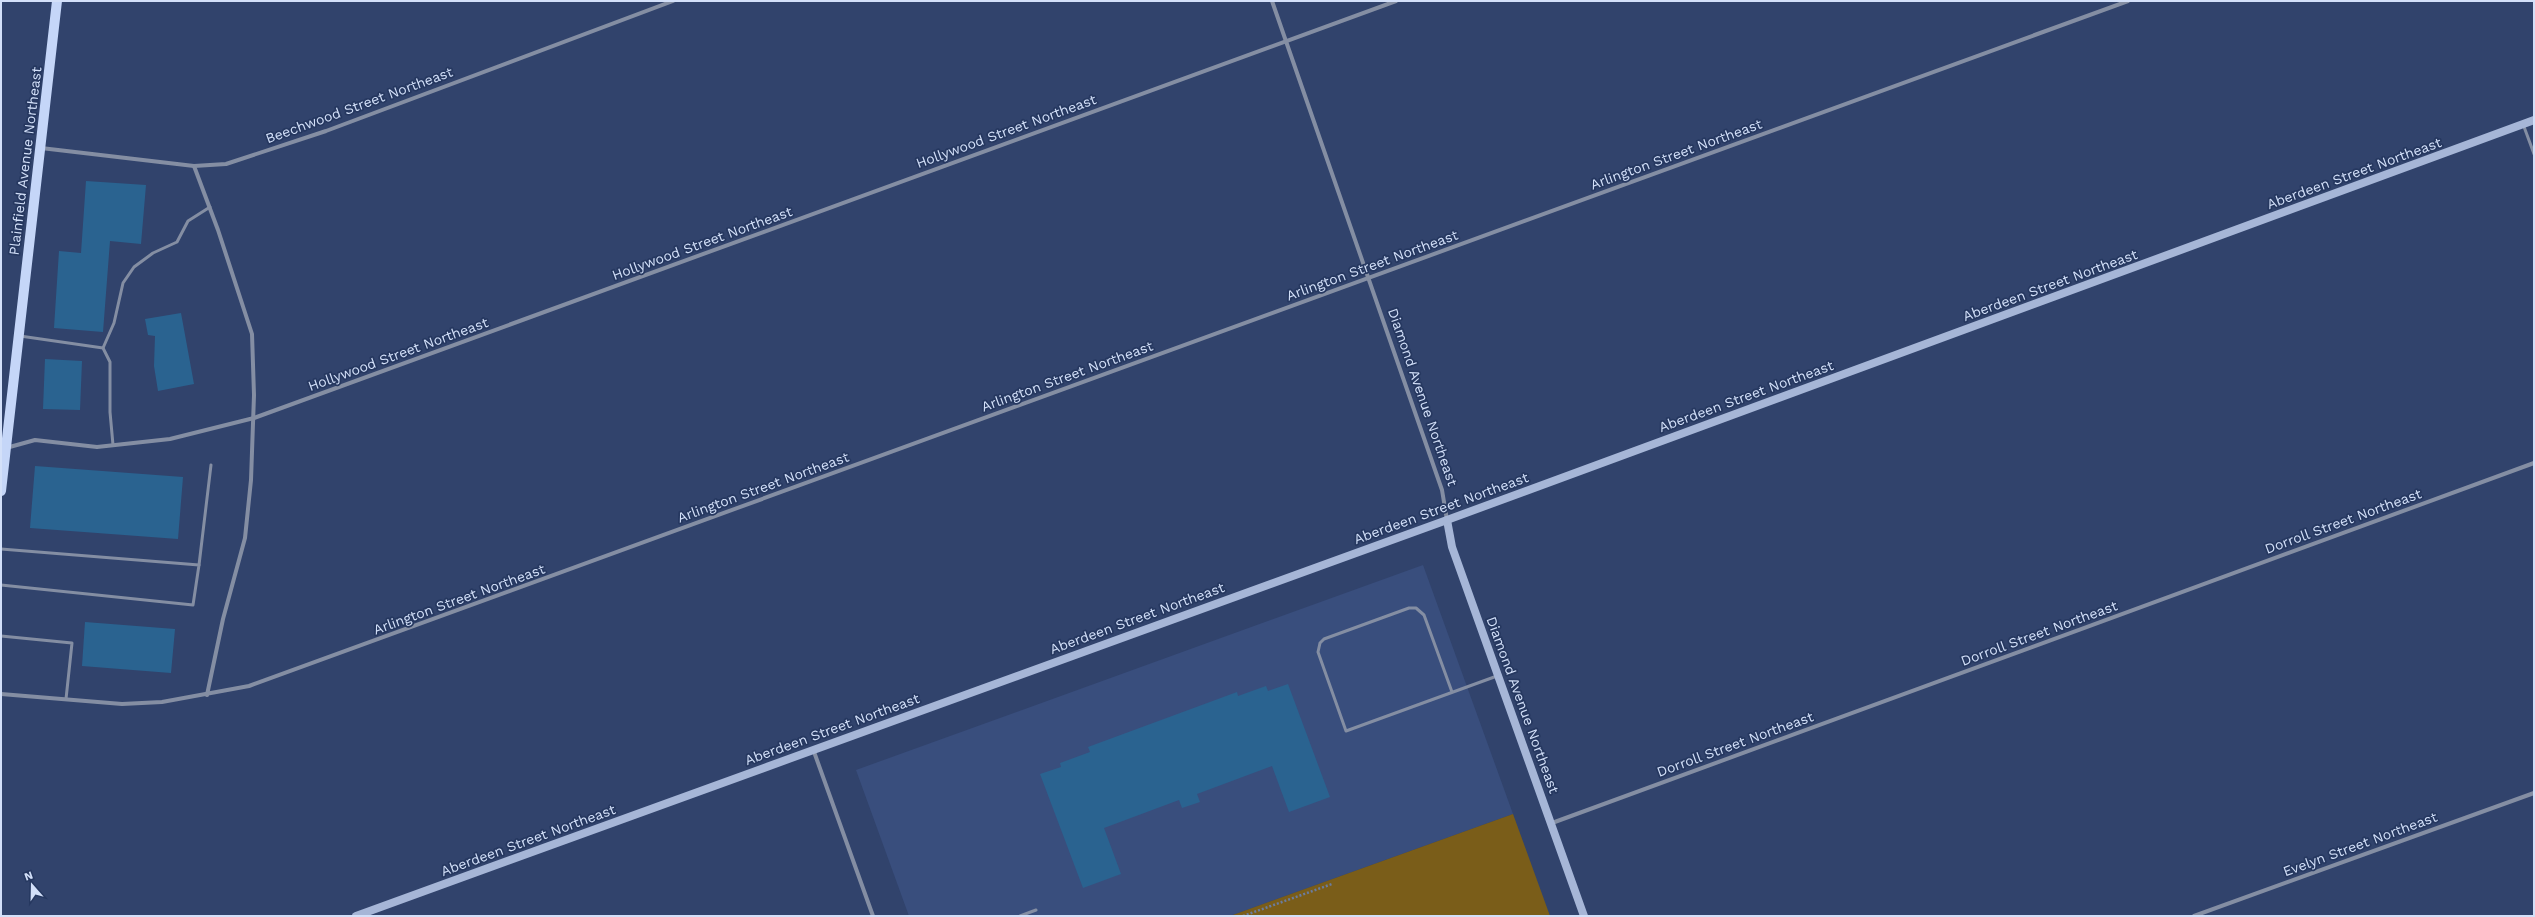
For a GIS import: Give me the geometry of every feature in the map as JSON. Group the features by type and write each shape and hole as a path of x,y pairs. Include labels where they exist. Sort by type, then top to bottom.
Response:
{"main road":[{"name":"Plainfield Avenue Northeast","path":"1,491 3,449 18,336 57,1"}],"street":[{"name":"Beechwood Street Northeast","path":"40,148 194,166 226,164 326,131 673,1"},
{"name":"Diamond Avenue Northeast","path":"1272,1 1442,490 1452,547 1584,916"},
{"name":"Hollywood Street Northeast","path":"3,449 35,440 98,447 170,439 254,418 1396,1"},
{"name":"Arlington Street Northeast","path":"1,694 122,704 162,702 207,695 249,686 2128,1"},
{"name":"Aberdeen Street Northeast","path":"356,916 1447,520 2534,120"},
{"path":"194,166 210,207 252,334 254,418 251,480 244,538 223,619 207,695"},
{"name":"Dorroll Street Northeast","path":"1552,823 2534,463"},
{"path":"813,750 873,916"},
{"name":"Evelyn Street Northeast","path":"2194,916 2534,793"}],"lane":[{"path":"2523,124 2534,154"},
{"path":"103,348 114,323 123,283 134,267 153,253 177,242 188,221 210,207"},
{"path":"18,336 103,348"},
{"path":"103,348 110,362 110,412 112,445"},
{"path":"1,586 193,605 211,465"},
{"path":"1,549 199,565"},
{"path":"1452,692 1424,615 1416,608 1409,608 1324,639 1318,647 1318,652 1346,731 1499,676"},
{"path":"1,636 72,644 66,699"},
{"path":"1020,916 1036,910"}],"path":[{"path":"1243,916 1332,884"}],"shaded area":[{"path":"1423,565 1513,814 1230,916 909,916 856,770"},
{"path":"1513,814 1550,916 1230,916"}],"building":[{"path":"86,181 146,185 141,244 110,241 103,332 54,328 59,251 81,253"},
{"path":"181,313 194,384 158,391 154,366 155,336 148,335 145,319"},
{"path":"45,359 82,361 80,410 43,409"},
{"path":"35,466 183,477 178,539 30,528"},
{"path":"85,622 175,629 171,673 82,666"},
{"path":"1288,684 1330,797 1289,812 1272,766 1197,794 1200,802 1182,808 1179,800 1104,828 1121,874 1083,888 1040,774 1061,767 1060,763 1090,752 1088,747 1237,692 1238,696 1266,686 1268,691"}]}
